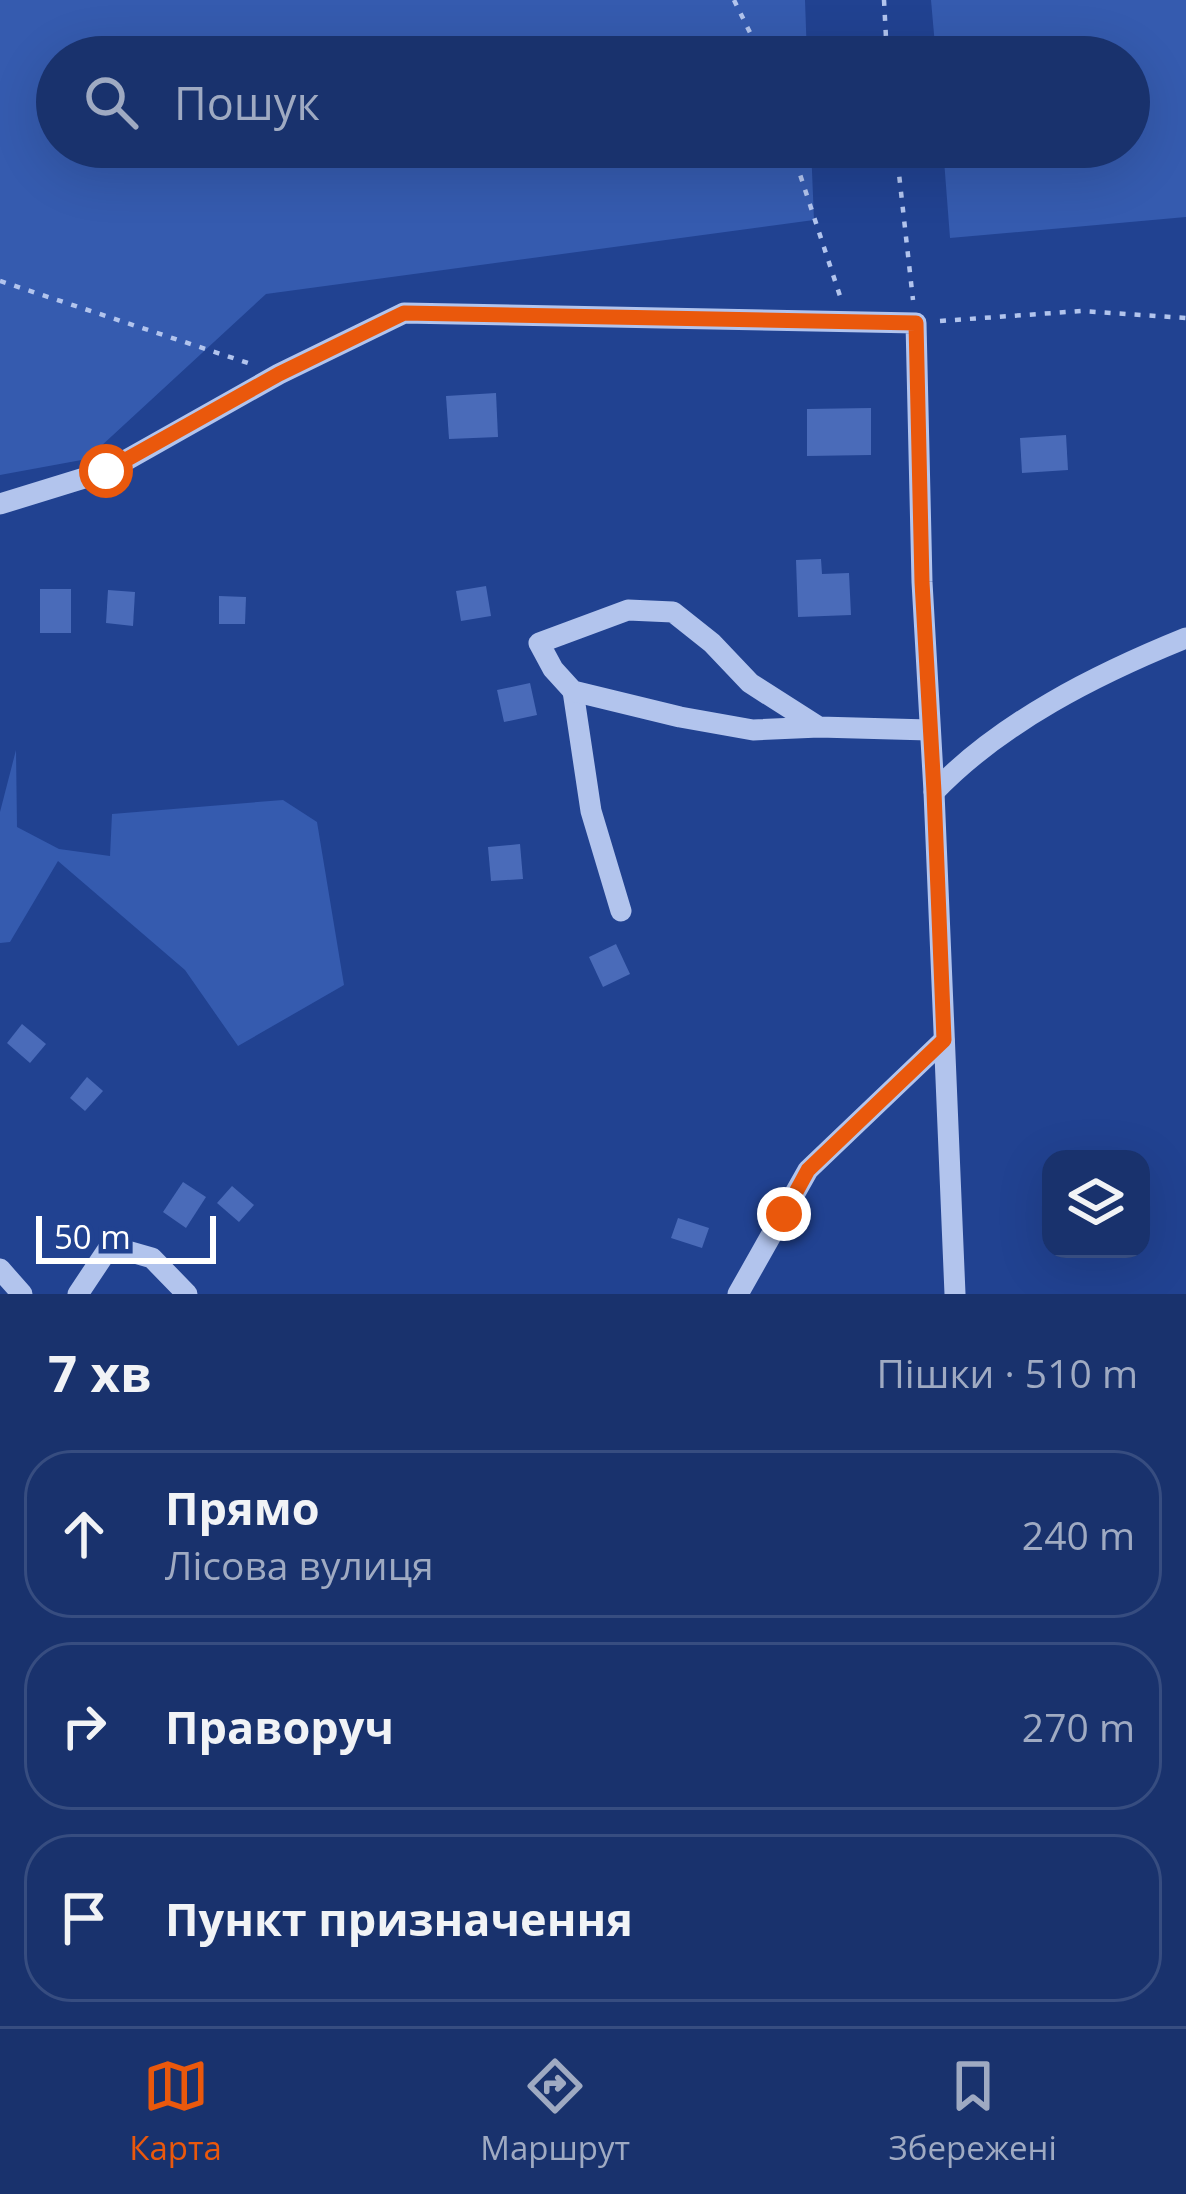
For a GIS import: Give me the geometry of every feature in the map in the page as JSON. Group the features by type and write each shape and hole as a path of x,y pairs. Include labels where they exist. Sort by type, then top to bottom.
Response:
{"street":[{"path":"0,504 106,471 279,374 404,313 916,323 954,1294"},
{"path":"621,911 591,811 573,691 553,669 539,643 628,610 673,612 712,643 750,683 819,727"},
{"path":"934,792 964,761 1068,692 1186,638"},
{"path":"573,691 753,730 929,730"},
{"path":"738,1294 808,1170 944,1040"},
{"path":"78,1294 110,1246 152,1258 187,1294"},
{"path":"0,1269 22,1294"}],"path":[{"path":"734,0 752,36"},
{"path":"884,0 886,36"},
{"path":"798,168 841,299"},
{"path":"898,168 916,323 1081,311 1186,318"},
{"path":"0,281 279,374"},
{"path":"895,299 913,298"}],"shaded area":[{"path":"0,0 805,0 806,36 36,36 36,168 812,168 814,220 266,294 87,459 0,475"},
{"path":"931,0 1186,0 1186,217 950,238 945,168 1150,168 1150,36 934,36"},
{"path":"16,750 17,827 59,849 110,856 112,814 283,800 317,822 344,985 238,1046 185,970 58,861 10,942 0,943 0,812"}],"building":[{"path":"496,393 498,437 449,439 446,396"},
{"path":"871,408 871,455 807,456 807,409"},
{"path":"1066,435 1068,470 1022,473 1020,438"},
{"path":"821,559 822,574 849,573 851,615 798,617 796,560"},
{"path":"486,586 491,616 461,621 456,591"},
{"path":"40,589 71,589 71,633 40,633"},
{"path":"108,590 135,592 133,626 106,623"},
{"path":"219,596 246,597 245,624 219,624"},
{"path":"530,683 537,715 504,722 497,690"},
{"path":"520,844 523,879 491,881 488,847"},
{"path":"616,944 630,974 603,987 589,957"},
{"path":"22,1024 46,1044 30,1063 7,1043"},
{"path":"87,1077 103,1091 85,1111 70,1098"},
{"path":"183,1182 206,1197 186,1228 163,1212"},
{"path":"232,1186 254,1205 239,1222 217,1203"},
{"path":"678,1218 709,1228 702,1248 671,1238"}],"route":[{"path":"106,471 279,374 404,313 916,323 922,582 944,1040 808,1170 784,1214"}]}
